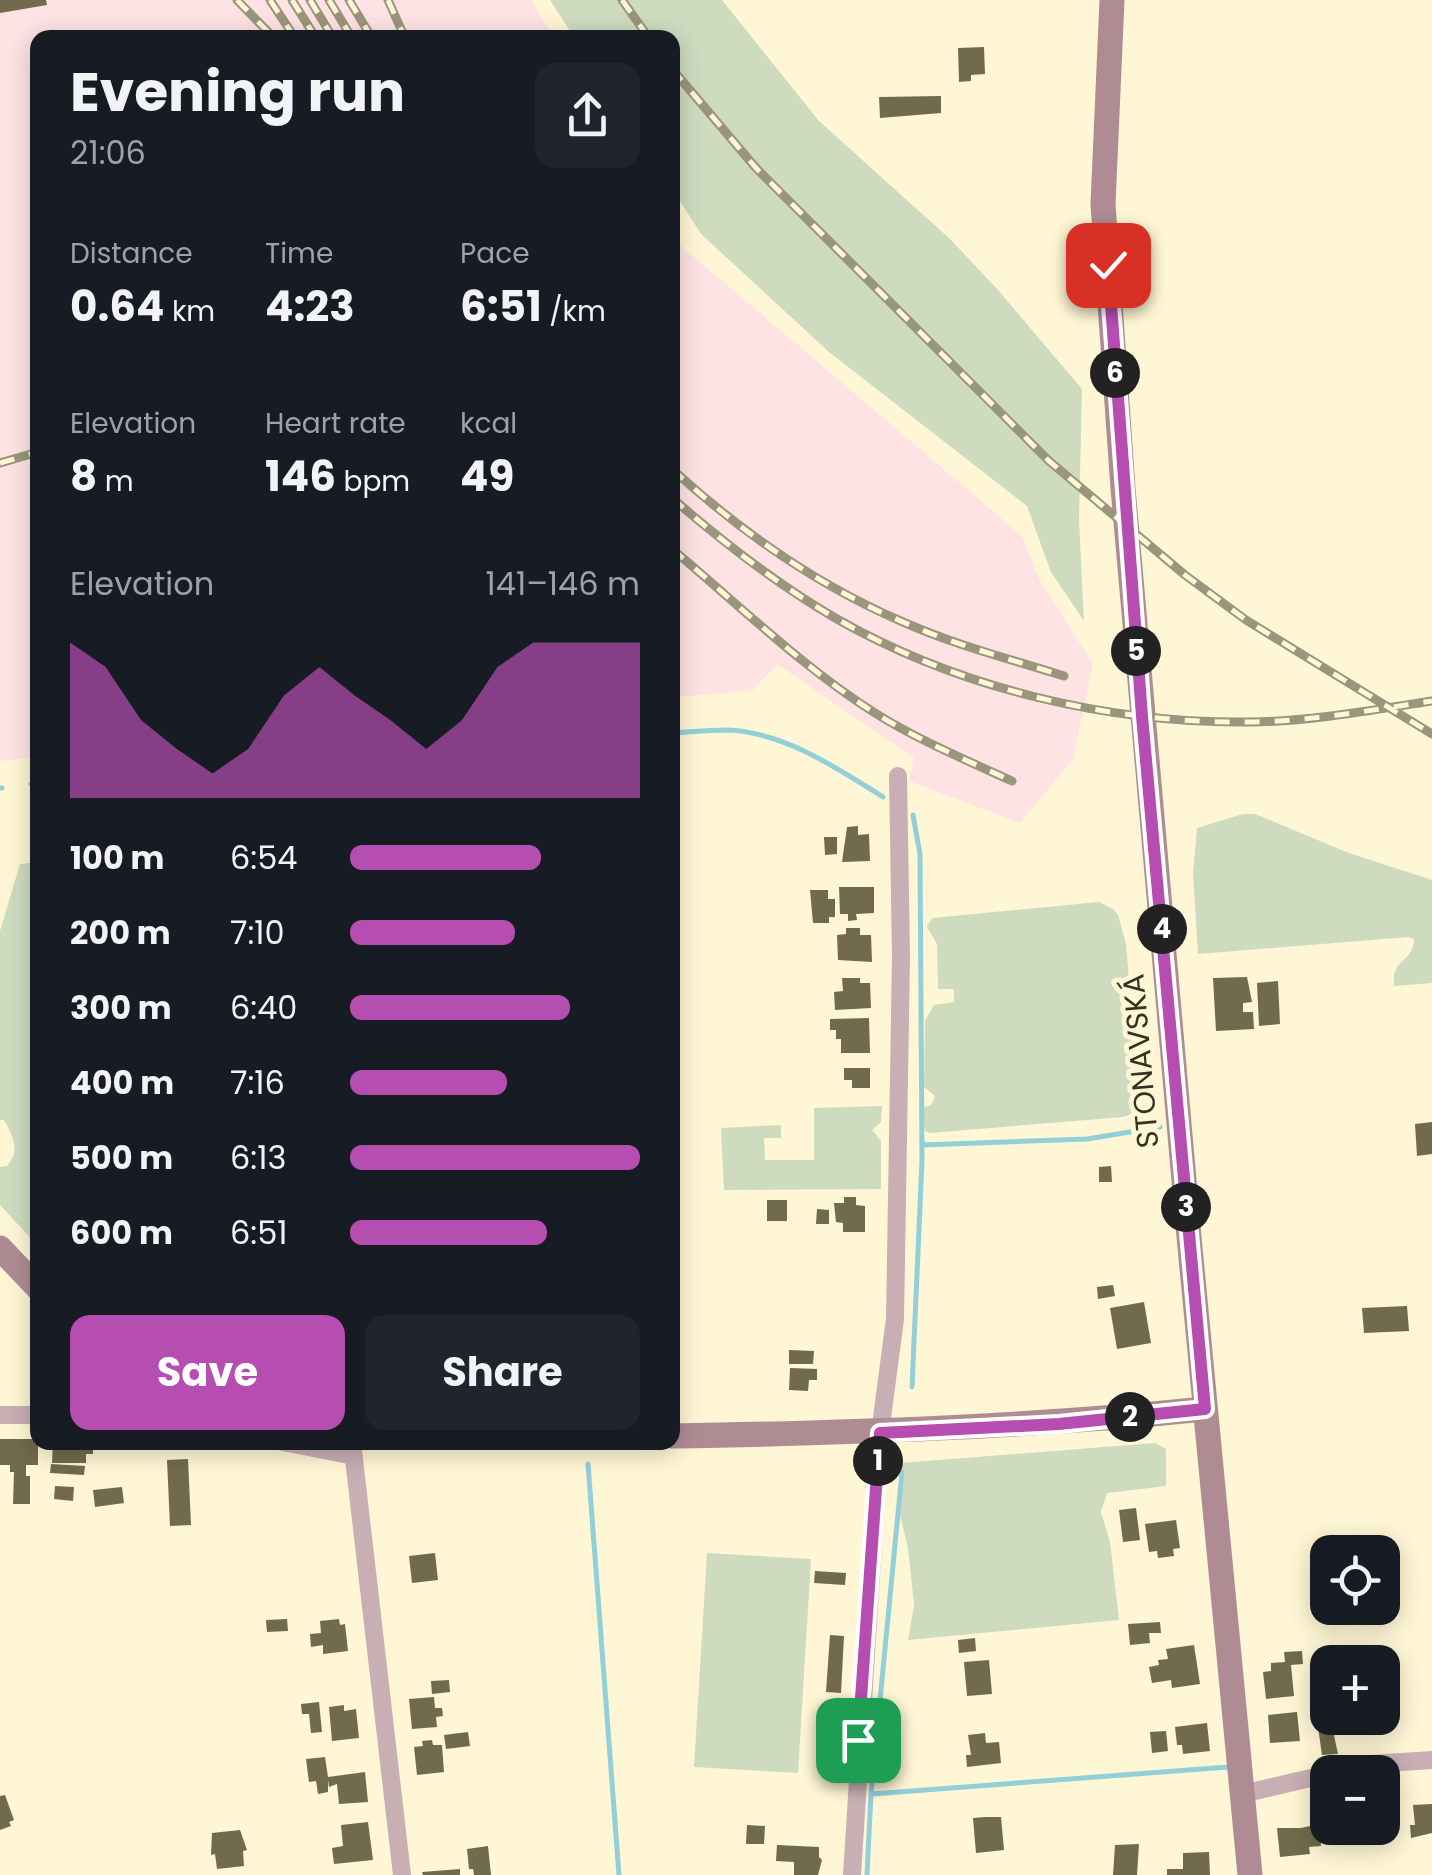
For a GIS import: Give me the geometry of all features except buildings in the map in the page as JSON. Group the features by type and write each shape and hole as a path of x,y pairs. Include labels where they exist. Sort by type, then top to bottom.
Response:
{"street":[{"name":"STONAVSKÁ","path":"1112,0 1103,204 1142,716 1250,1875"},
{"path":"852,1875 880,1433 896,1318 901,956 898,776"},
{"path":"0,1248 30,1280"},
{"path":"680,1436 880,1433 1059,1424 1205,1409"},
{"path":"0,1415 30,1415"},
{"path":"353,1450 402,1875"},
{"path":"1400,1762 1432,1760"},
{"path":"1242,1794 1310,1778"}],"shaded area":[{"path":"0,0 531,0 550,30 30,30 30,758 0,761"},
{"path":"680,245 1022,536 1039,579 1093,664 1073,759 1020,823 909,781 914,758 777,664 752,691 680,696"}],"green space":[{"path":"550,0 722,0 819,121 950,239 998,290 1082,389 1079,520 1084,621 1051,572 1027,506 829,352 701,234 680,201 680,30 569,30"},
{"path":"1255,814 1349,853 1432,880 1432,983 1394,986 1396,970 1413,947 1414,939 1408,937 1198,954 1193,874 1197,828"},
{"path":"30,863 30,1237 0,1205 0,1167 7,1166 15,1149 4,1120 0,1120 0,931 20,864"},
{"path":"1099,902 1118,915 1126,944 1139,1101 1132,1114 925,1131 922,1108 931,1105 935,1096 924,1087 925,1021 934,1005 954,1002 954,989 938,989 937,944 927,927 932,918"},
{"path":"882,1106 881,1122 872,1130 881,1141 881,1189 724,1190 721,1128 781,1125 781,1138 764,1138 765,1160 814,1160 814,1108"},
{"path":"1155,1443 1166,1449 1166,1486 1107,1493 1101,1512 1110,1542 1119,1620 908,1640 914,1605 908,1548 899,1511 900,1463"},
{"path":"707,1553 811,1559 798,1773 694,1767"}],"waterway":[{"path":"680,733 727,730 769,737 809,753 883,797"},
{"path":"912,1387 922,1161 920,854 913,815"},
{"path":"922,1145 1087,1139 1160,1127"},
{"path":"588,1464 619,1875"},
{"path":"867,1875 871,1794 902,1472"},
{"path":"872,1794 1228,1767"}],"railway":[{"path":"237,0 266,30"},
{"path":"270,0 290,30"},
{"path":"292,0 311,30"},
{"path":"310,0 328,30"},
{"path":"329,0 347,30"},
{"path":"349,0 367,30"},
{"path":"388,0 401,30"},
{"path":"622,0 643,30"},
{"path":"680,78 756,168 1049,461 1185,575 1246,620 1432,734"},
{"path":"0,463 30,454"},
{"path":"680,476 753,535 840,591 942,638 1064,676"},
{"path":"680,505 752,563 837,619 934,665 1038,698 1145,717 1252,722 1432,701"},
{"path":"680,556 848,695 908,732 1012,781"}],"route":[{"path":"858,1740 880,1433 1059,1424 1205,1409 1142,716 1108,265"}]}
